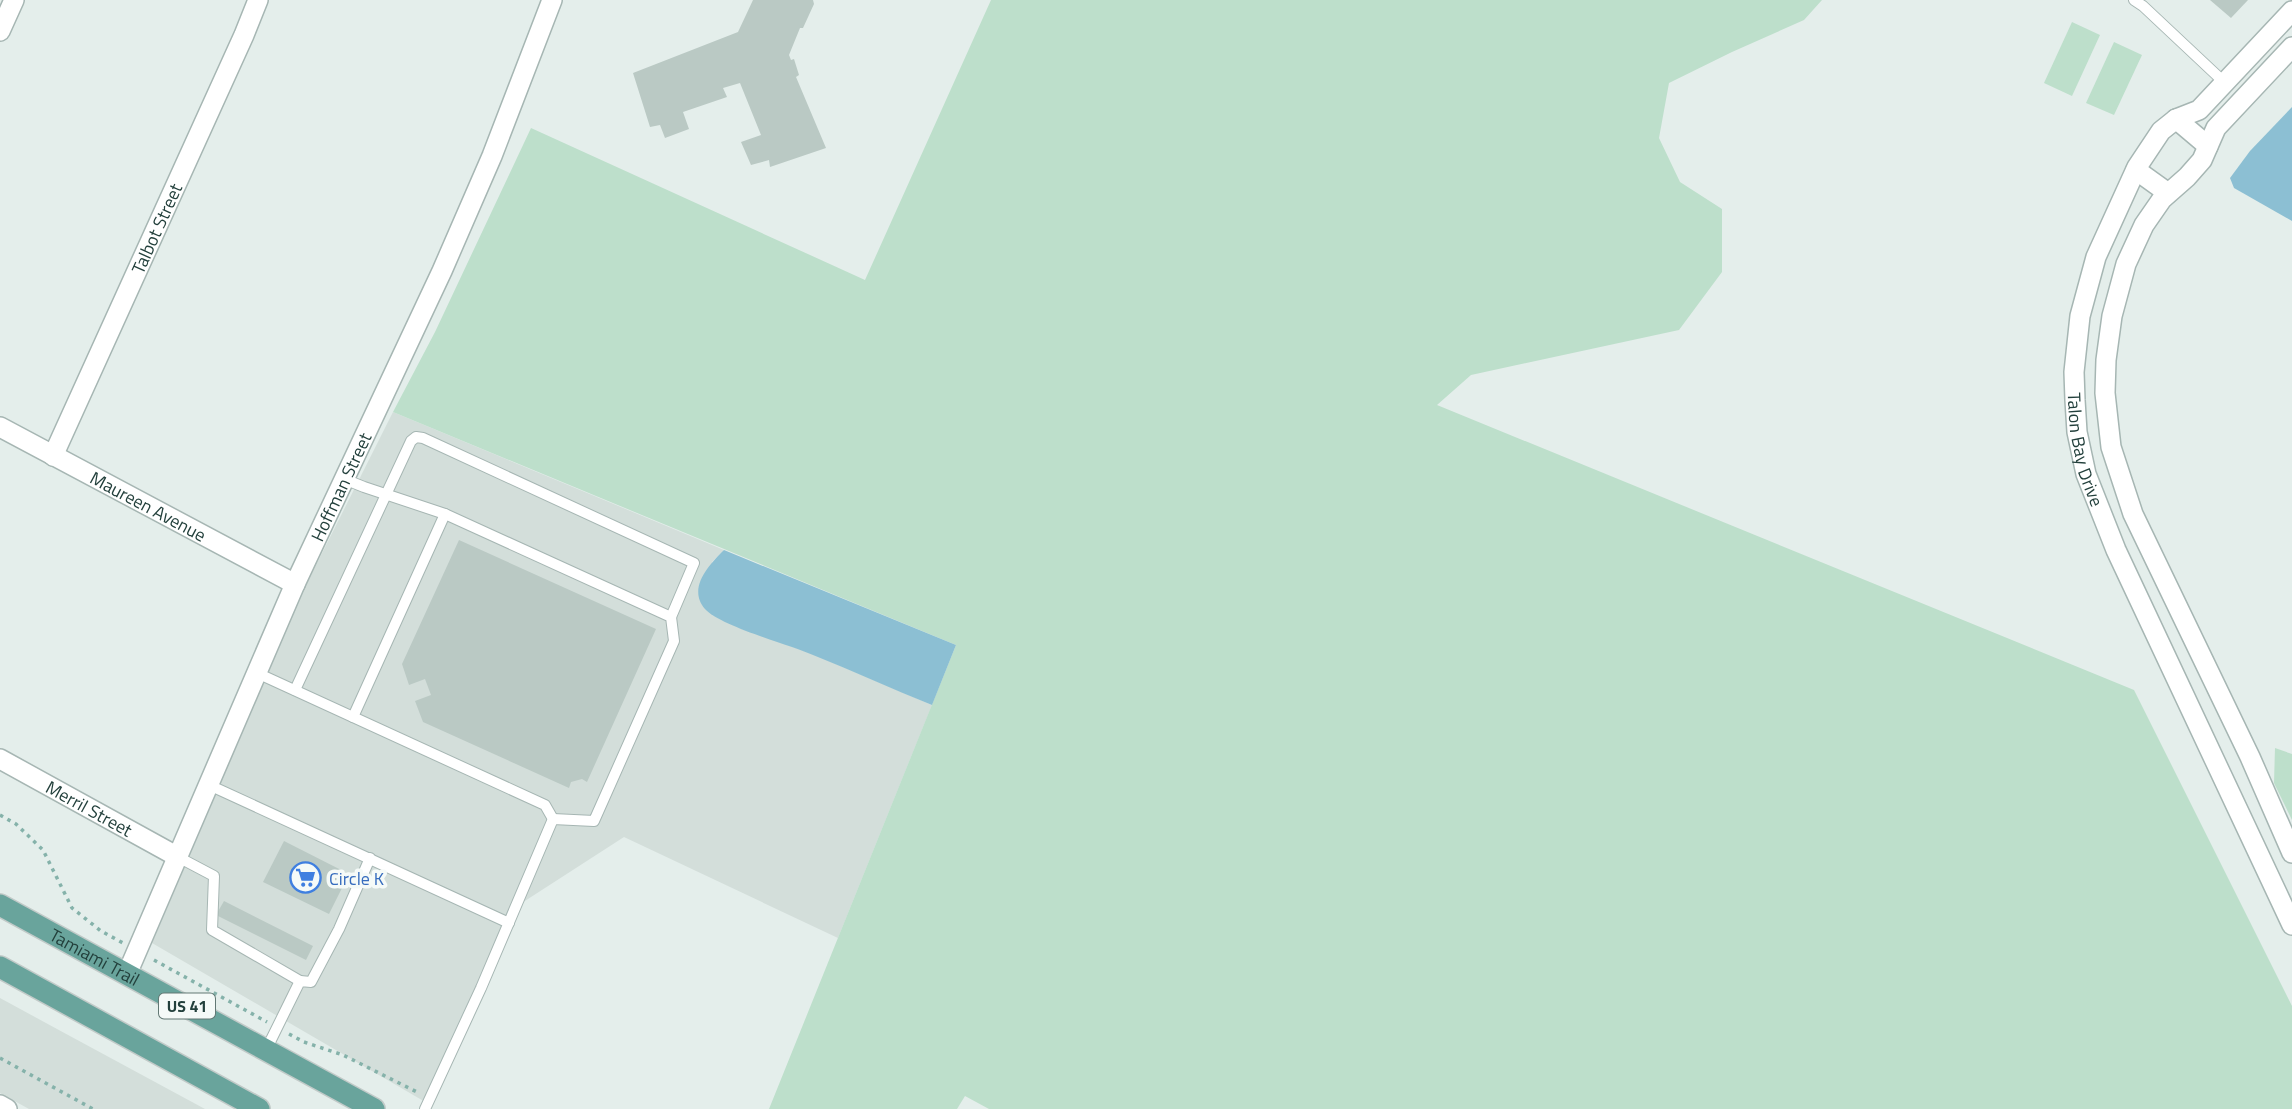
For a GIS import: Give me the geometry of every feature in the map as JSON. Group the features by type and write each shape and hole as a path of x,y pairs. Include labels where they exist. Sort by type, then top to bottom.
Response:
{"main road":[{"name":"Tamiami Trail","path":"0,905 374,1109"},
{"path":"0,967 259,1109"}],"street":[{"path":"0,31 14,0"},
{"name":"Talbot Street","path":"53,456 258,0"},
{"name":"Hoffman Street","path":"127,974 295,584 492,156 552,0"},
{"name":"Talon Bay Drive","path":"2292,11 2199,110 2176,119 2161,131 2136,170 2096,257 2080,316 2074,372 2077,432 2097,505 2292,925"},
{"name":"Talon Bay Drive","path":"2292,47 2216,128 2202,160 2152,212 2121,281 2112,316 2105,393 2111,446 2138,526 2250,757 2292,853"},
{"path":"2176,119 2208,146"},
{"path":"2136,170 2168,193"},
{"name":"Maureen Avenue","path":"0,427 295,584"},
{"name":"Merril Street","path":"0,759 178,858"},
{"path":"0,1105 7,1109"}],"lane":[{"path":"2134,0 2225,83"},
{"path":"295,690 411,441 416,437 694,563 671,617 674,641 594,821 553,819"},
{"path":"344,479 445,514 671,617"},
{"path":"353,717 445,514"},
{"path":"257,673 545,805 553,819"},
{"path":"209,785 509,923"},
{"path":"427,1104 553,819"},
{"path":"178,858 214,876 212,929 300,981 311,982 339,929 370,858"},
{"path":"267,1050 300,981"}],"path":[{"path":"0,815 16,824 43,849 72,908 101,931 304,1042 343,1055 427,1104"},
{"path":"0,1058 93,1109"}],"shaded area":[{"path":"393,412 724,550 712,562 712,615 742,629 813,654 932,705 838,938 624,837 514,908 427,1103 152,943 304,589"},
{"path":"0,998 205,1109 29,1109 0,1093"}],"green space":[{"path":"991,0 1822,0 1804,20 1669,83 1659,138 1680,182 1722,209 1722,272 1679,330 1471,375 1437,405 2134,690 2292,1006 2292,1109 989,1109 965,1096 957,1109 769,1109 956,645 393,412 435,332 531,128 865,280"},
{"path":"2072,22 2100,35 2072,96 2044,83"},
{"path":"2114,42 2142,55 2114,115 2086,103"},
{"path":"2275,748 2292,754 2292,820 2274,783"}],"water":[{"path":"2292,107 2292,221 2234,188 2230,178 2250,151"},
{"path":"724,550 956,645 932,705 713,615 700,601 699,585 712,563"}],"building":[{"path":"753,0 813,0 814,4 789,55 791,60 794,59 799,75 796,77 826,148 770,167 769,160 751,165 741,142 761,135 740,83 723,88 727,97 683,112 689,129 665,138 660,125 650,127 633,73 738,32"},
{"path":"2210,0 2248,0 2231,18"},
{"path":"459,540 656,629 587,782 582,779 571,782 569,788 423,722 415,701 431,695 425,679 409,685 402,664"},
{"name":"Circle K","path":"284,841 349,874 329,914 263,882"},
{"path":"224,901 313,946 306,960 216,915"}],"place":[{"name":"Circle K","path":"306,878"}]}
